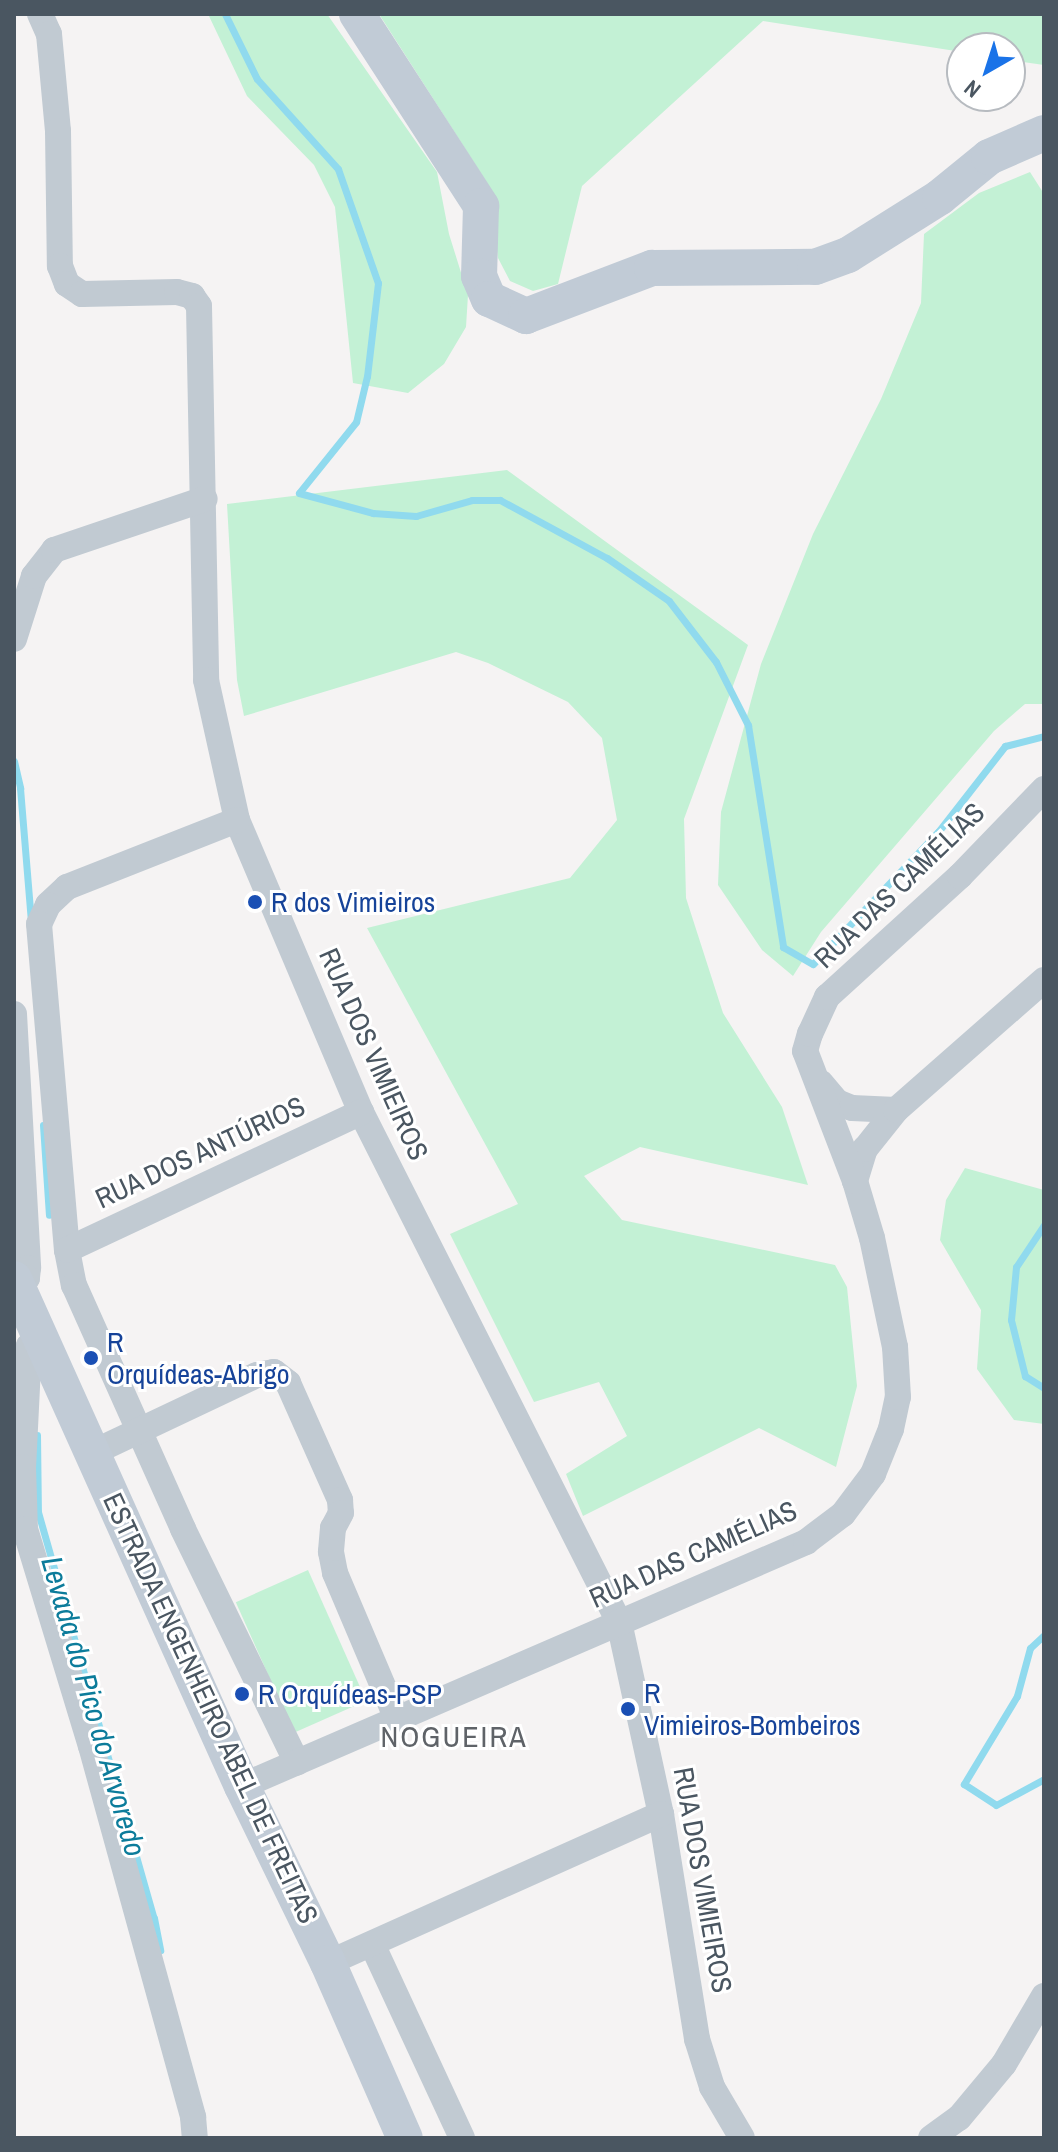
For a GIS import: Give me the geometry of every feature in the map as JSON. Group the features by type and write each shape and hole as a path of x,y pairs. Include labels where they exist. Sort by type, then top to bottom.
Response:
{"main road":[{"path":"357,14 481,206 479,276 489,299 526,316 652,268 815,267 848,255 940,197 989,157 1044,133"},
{"name":"ESTRADA ENGENHEIRO ABEL DE FREITAS","path":"17,1284 242,1786 328,1963 405,2138"}],"street":[{"name":"RUA DOS VIMIEIROS","path":"40,14 49,34 58,131 60,266 67,284 82,294 177,292 192,296 199,306 206,680 237,820 361,1112 619,1622 661,1814 697,2039 712,2087 742,2138"},
{"path":"14,639 34,576 54,550 205,499"},
{"name":"RUA DAS CAMÉLIAS","path":"242,1786 806,1542 843,1514 873,1474 891,1429 898,1397 895,1347 872,1238 855,1181 805,1051 827,997 960,876 1044,789"},
{"path":"237,820 67,887 48,905 39,924 67,1250 74,1285 138,1431 297,1763"},
{"path":"855,1181 865,1149 896,1110 1044,980"},
{"path":"14,1014 28,1268 27,1278 17,1284"},
{"path":"818,1081 837,1102 852,1108 896,1110"},
{"name":"RUA DOS ANTÚRIOS","path":"67,1250 361,1112"},
{"path":"41,1339 29,1346 23,1467 25,1529 95,1761 193,2117 195,2138"},
{"path":"94,1452 257,1375 274,1372 288,1383 340,1500 341,1513 333,1528 331,1552 335,1573 397,1719"},
{"path":"328,1963 661,1814"},
{"path":"372,1944 462,2138"},
{"path":"931,2138 959,2118 1004,2064 1044,1996"}],"green space":[{"path":"208,14 327,14 437,172 449,234 468,295 466,327 444,364 408,393 353,383 335,207 314,165 247,96"},
{"path":"379,14 1044,14 1044,65 1026,62 1026,32 946,32 946,50 763,21 582,186 558,284 533,291 510,281 498,258 489,186"},
{"path":"1030,172 1044,194 1044,704 1025,704 994,731 821,932 793,976 762,950 718,885 721,812 761,664 813,534 881,399 921,303 924,234 979,193"},
{"path":"507,470 748,645 684,819 686,898 723,1013 782,1107 808,1185 640,1147 584,1176 622,1220 835,1265 847,1287 857,1386 836,1467 759,1428 583,1516 566,1474 627,1436 599,1382 534,1402 450,1234 518,1204 367,928 570,878 617,820 602,738 568,702 488,663 456,652 244,716 237,680 227,504"},
{"path":"965,1168 1044,1190 1044,1424 1014,1420 977,1369 981,1310 940,1240 946,1200"},
{"path":"308,1570 366,1701 294,1733 236,1602"}],"waterway":[{"path":"225,14 257,79 338,169 378,283 367,376 356,422 299,493 373,513 416,516 472,500 500,500 607,558 669,601 716,662 748,725 783,947 813,964 938,832 1005,746 1044,736"},
{"name":"Levada do Pico do Arvoredo","path":"14,761 20,788 31,921"},
{"name":"Levada do Pico do Arvoredo","path":"43,1125 49,1215"},
{"path":"1044,1225 1016,1267 1011,1320 1025,1376 1044,1388"},
{"name":"Levada do Pico do Arvoredo","path":"37,1435 38,1512 154,1918 160,1950"},
{"path":"1044,1635 1030,1648 1017,1696 964,1784 996,1805 1044,1779"}],"place":[{"name":"R dos Vimieiros","path":"255,902"},
{"name":"R Orquídeas-Abrigo","path":"91,1358"},
{"name":"R Orquídeas-PSP","path":"242,1694"},
{"name":"R Vimieiros-Bombeiros","path":"628,1709"}],"district":[{"name":"NOGUEIRA","path":"454,1736"}]}
